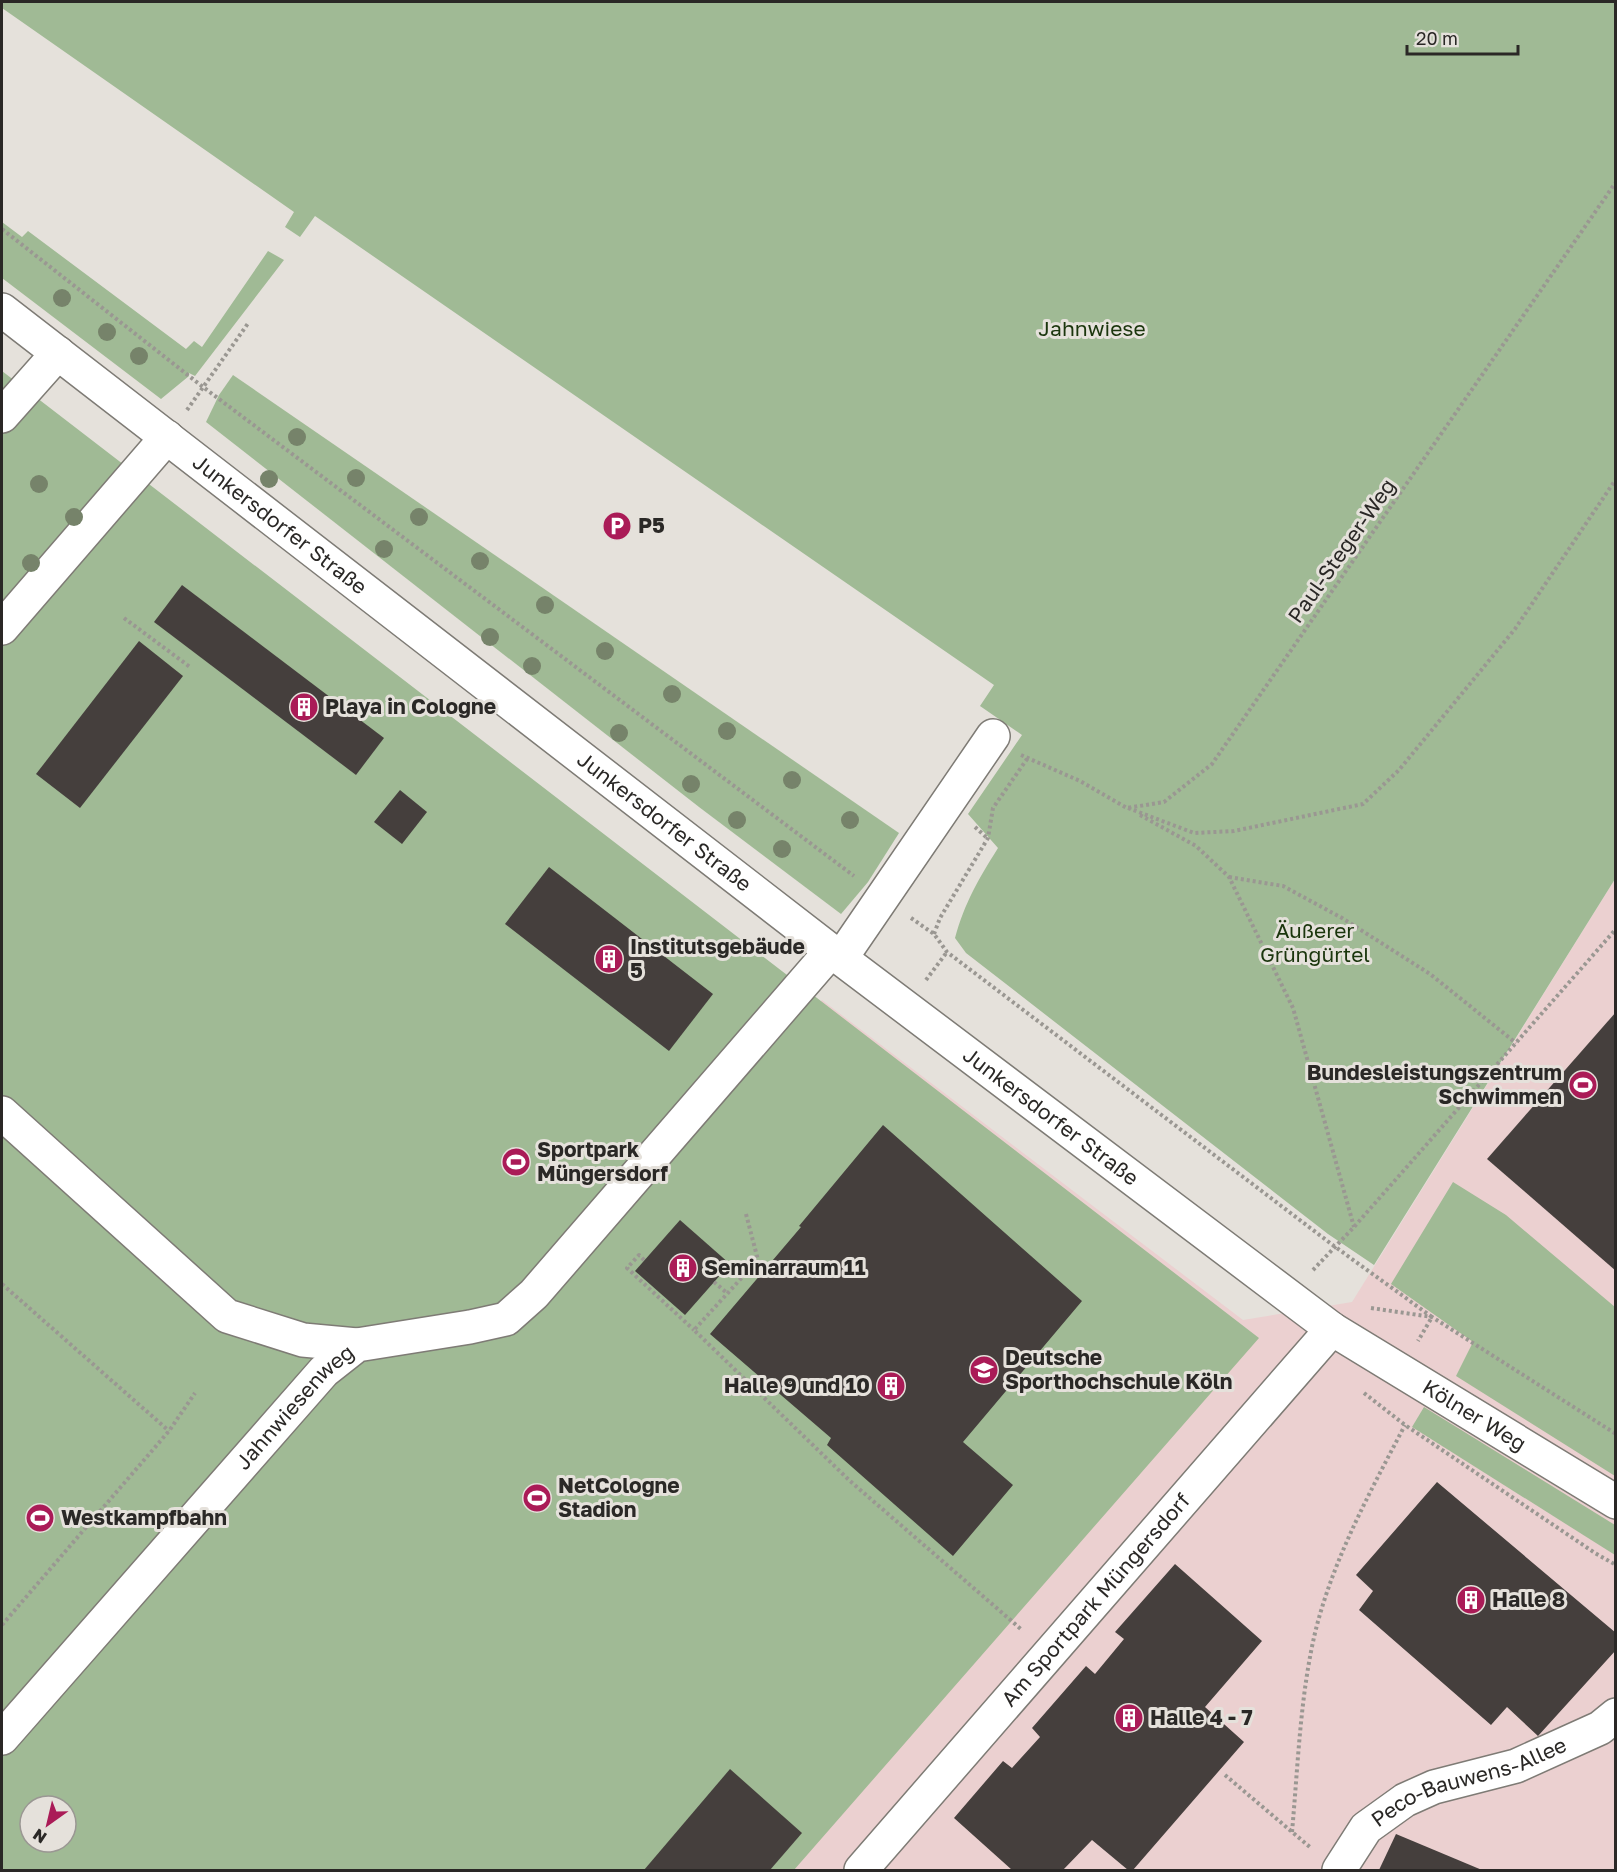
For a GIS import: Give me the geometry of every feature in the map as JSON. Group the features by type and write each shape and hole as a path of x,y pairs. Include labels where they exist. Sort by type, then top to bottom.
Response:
{"street":[{"name":"Junkersdorfer Straße","path":"2,310 836,954 1332,1329"},
{"path":"2,416 58,353"},
{"path":"2,628 167,437"},
{"name":"Jahnwiesenweg","path":"2,1738 324,1371 357,1345 506,1319 534,1294 836,954 882,898 993,736"},
{"path":"2,1113 227,1317 303,1340 357,1345"},
{"name":"Kölner Weg","path":"1332,1329 1616,1502"},
{"name":"Am Sportpark Müngersdorf","path":"861,1870 1332,1329"},
{"name":"Peco-Bauwens-Allee","path":"1327,1861 1366,1828 1405,1800 1434,1788 1516,1766 1600,1728 1616,1715"}],"path":[{"name":"Paul-Steger-Weg","path":"1127,808 1164,802 1212,764 1616,182"},
{"path":"2,229 203,387 882,898 934,934 947,952 1334,1246 1432,1317 1616,1434"},
{"path":"167,437 249,322"},
{"path":"1127,808 1194,833 1234,831 1363,804 1399,770 1515,628 1616,480"},
{"path":"124,618 190,667"},
{"path":"934,934 940,918 988,838 993,808 1027,759 1080,781 1196,846 1229,877 1293,1008 1354,1227"},
{"path":"1229,877 1283,886 1342,918 1430,974 1516,1043"},
{"path":"1290,1296 1354,1227 1616,929"},
{"path":"694,1330 758,1260 746,1214"},
{"path":"644,1260 639,1255 627,1268 850,1481 1050,1654"},
{"path":"714,1282 727,1293"},
{"path":"2,1284 169,1431"},
{"path":"1400,1370 1432,1317"},
{"path":"1358,1388 1405,1425 1616,1565"},
{"path":"2,1625 169,1431 195,1394"},
{"path":"1292,1832 1306,1684 1315,1634 1325,1598 1350,1531 1405,1425"},
{"path":"1225,1775 1327,1861"}],"shaded area":[{"name":"Deutsche Sporthochschule Köln","path":"1615,879 1615,1870 2,1870 2,1770 573,1249 822,1000 1243,1320 1352,1302"}],"green space":[{"name":"Jahnwiese","path":"2,2 1615,2 1615,879 1374,1265 1328,1234 966,953 955,938 973,892 998,848 968,814 1022,735 980,706 994,685 315,216 300,237 285,227 294,212 2,8"},
{"path":"2,222 22,237 28,231 186,349 194,341 202,347 268,251 284,260 195,376 189,373 189,376 161,399 2,278"},
{"name":"Sportpark Müngersdorf","path":"2,371 1259,1338 794,1870 2,1870"},
{"path":"233,375 899,833 868,882 841,914 699,807 206,422 219,395"},
{"path":"1453,1182 1506,1215 1615,1307 1615,1476 1456,1376 1473,1342 1391,1284"},
{"path":"1424,1407 1615,1525 1615,1555 1412,1427"}],"building":[{"name":"Playa in Cologne","path":"182,585 384,738 356,775 154,622"},
{"path":"139,641 183,676 80,808 36,774"},
{"path":"400,790 427,812 402,844 374,822"},
{"name":"Institutsgebäude 5","path":"549,867 713,994 669,1051 505,924"},
{"name":"Bundesleistungszentrum Schwimmen","path":"1616,1012 1616,1271 1487,1159"},
{"name":"Halle 9 und 10","path":"883,1125 1082,1301 963,1442 1013,1485 953,1556 827,1445 831,1438 710,1334 801,1227 799,1226"},
{"name":"Seminarraum 11","path":"680,1220 730,1264 685,1315 635,1271"},
{"name":"Halle 8","path":"1437,1482 1616,1633 1616,1650 1538,1736 1507,1707 1491,1725 1359,1610 1373,1591 1356,1575"},
{"name":"Halle 4 - 7","path":"1175,1564 1262,1641 1205,1707 1244,1742 1133,1870 1128,1870 1092,1840 1063,1870 1012,1870 954,1818 1003,1761 1012,1768 1040,1737 1032,1728 1086,1666 1095,1674 1124,1639 1115,1632"},
{"path":"730,1769 802,1833 770,1870 644,1870"},
{"path":"1396,1834 1482,1870 1379,1870"}],"place":[{"name":"P5","path":"617,526"},
{"name":"Playa in Cologne","path":"304,707"},
{"name":"Institutsgebäude 5","path":"609,959"},
{"name":"Bundesleistungszentrum Schwimmen","path":"1583,1085"},
{"name":"Sportpark Müngersdorf","path":"516,1162"},
{"name":"Seminarraum 11","path":"683,1268"},
{"name":"Deutsche Sporthochschule Köln","path":"984,1370"},
{"name":"Halle 9 und 10","path":"891,1386"},
{"name":"NetCologne Stadion","path":"537,1498"},
{"name":"Westkampfbahn","path":"40,1518"},
{"name":"Halle 8","path":"1471,1600"},
{"name":"Halle 4 - 7","path":"1129,1718"}],"park label":[{"name":"Äußerer Grüngürtel","path":"1315,943"}]}
